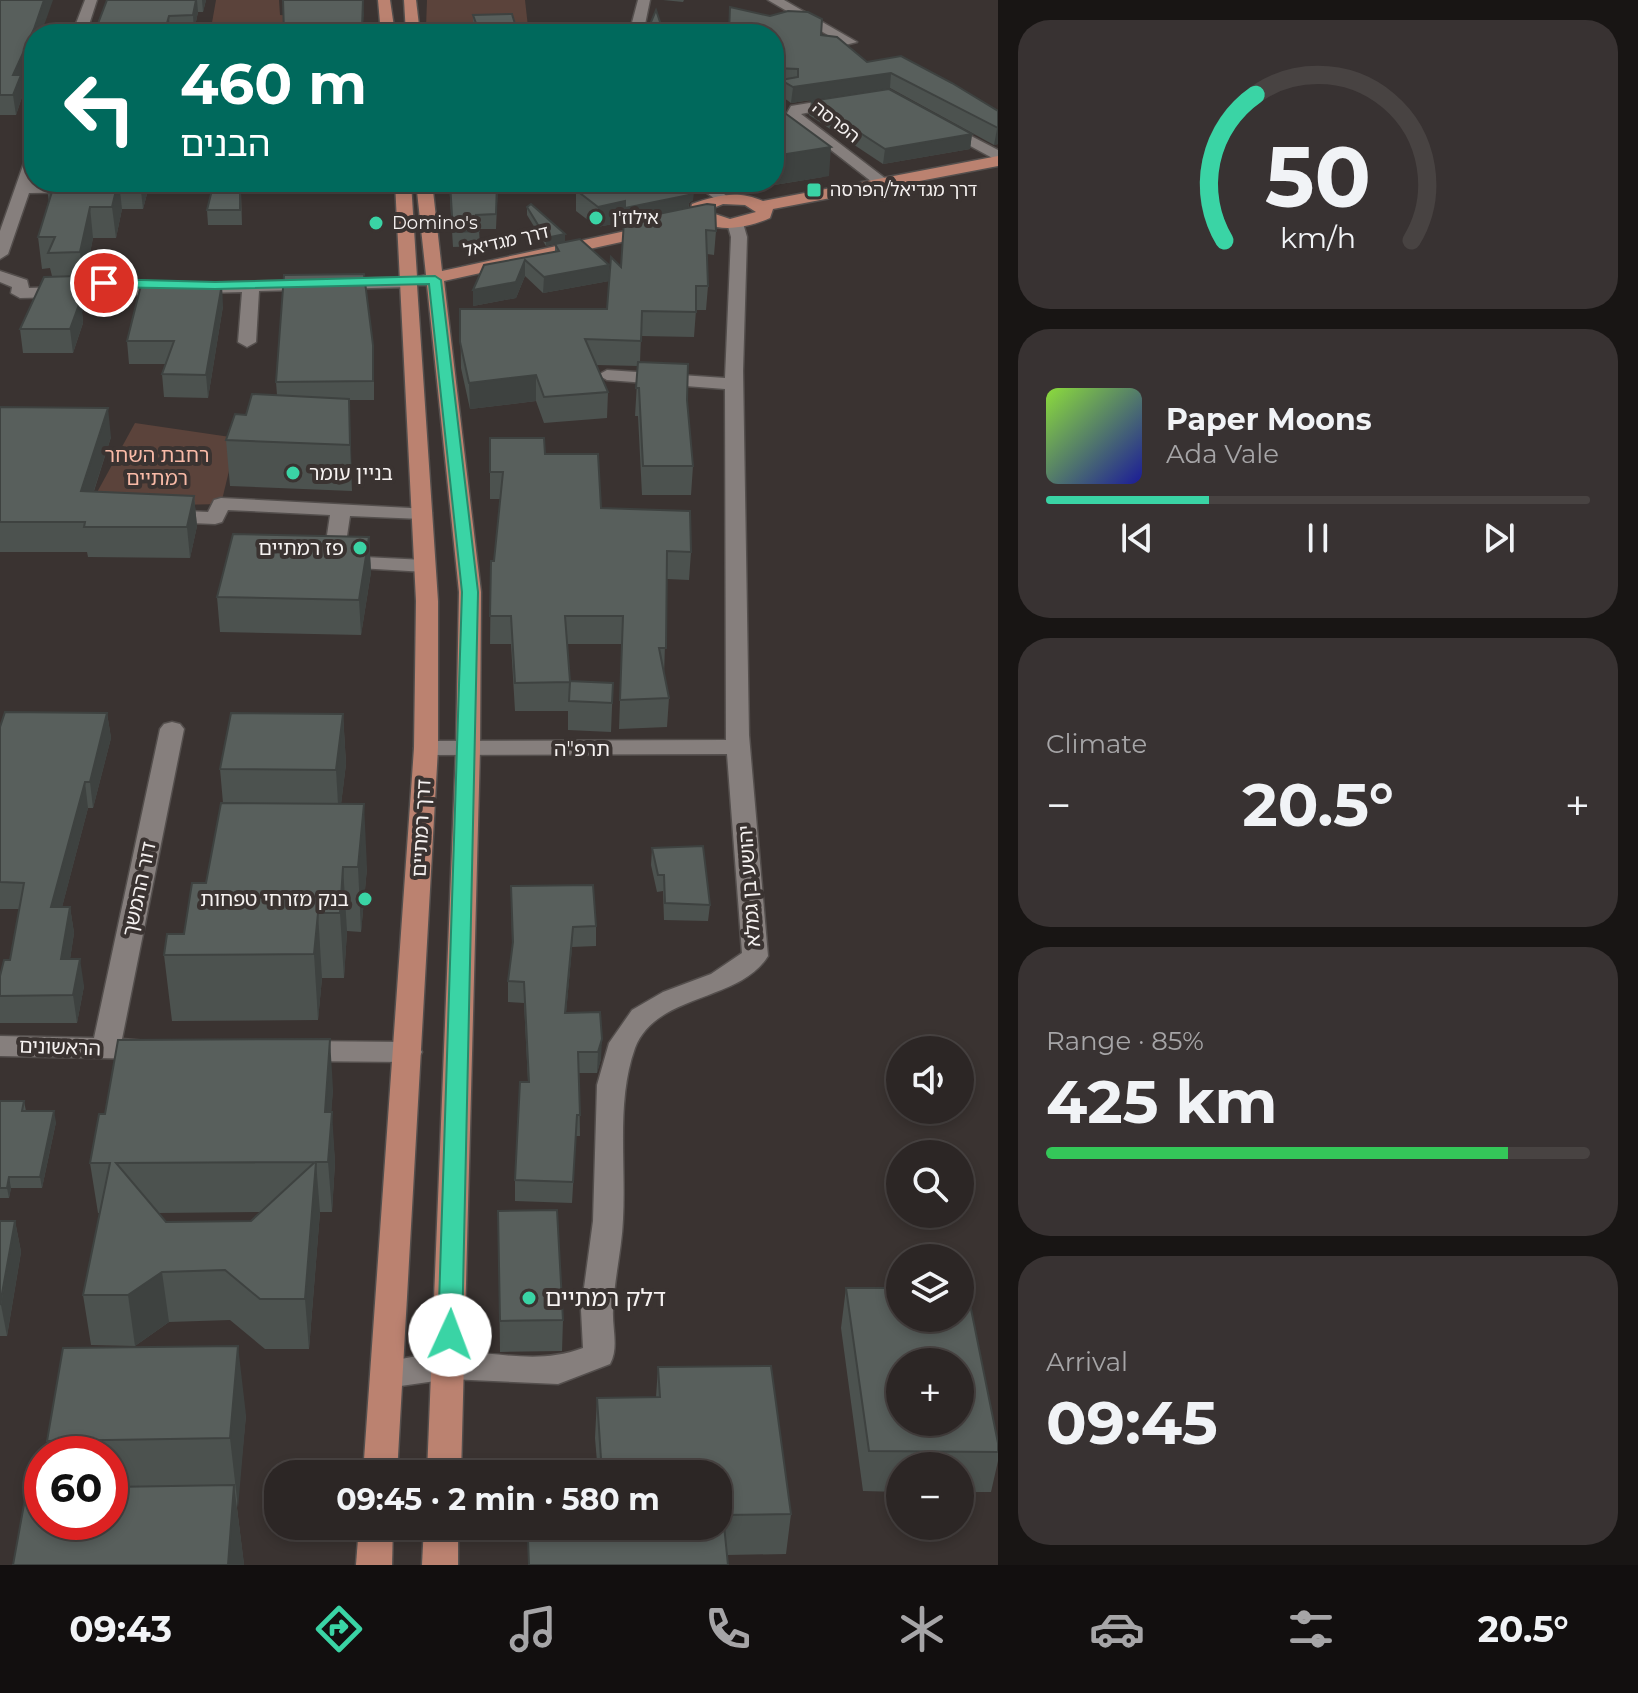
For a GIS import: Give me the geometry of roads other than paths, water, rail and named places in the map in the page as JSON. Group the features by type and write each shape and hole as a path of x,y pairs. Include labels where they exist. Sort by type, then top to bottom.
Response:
{"main road":[{"path":"384,0 387,24"},
{"path":"410,0 412,24"},
{"path":"761,206 998,158"},
{"name":"דרך רמתיים","path":"381,1460 426,748 425,566 404,192"},
{"path":"425,192 470,592 468,749 445,1460"},
{"path":"690,222 698,213 698,207 722,199 743,199 765,209 764,215 735,223"},
{"name":"דרך מגדיאל","path":"410,282 435,280 479,266 690,222 735,223"},
{"path":"432,251 442,261 459,268 479,266"},
{"path":"439,318 453,290 479,266"},
{"path":"374,1565 375,1540"},
{"path":"440,1565 441,1540"}],"street":[{"path":"83,24 91,0"},
{"path":"638,24 644,0"},
{"path":"774,0 850,42"},
{"name":"הפרסה","path":"853,100 796,109 793,115 881,182"},
{"path":"928,117 998,158"},
{"path":"0,254 23,188"},
{"path":"713,192 722,199"},
{"name":"יהושע בן גמלא","path":"387,1375 449,1366 558,1371 599,1355 597,1310 608,1221 611,1085 623,1043 642,1017 673,998 720,980 755,956 738,747 734,384 739,237 735,223"},
{"path":"0,276 20,288 159,290 215,285 410,282"},
{"path":"247,342 251,285"},
{"path":"4,302 20,288"},
{"path":"607,375 734,384"},
{"path":"145,516 215,518 221,504 422,513"},
{"path":"341,509 333,562 425,566"},
{"name":"דור ההמשך","path":"106,1049 172,729"},
{"name":"תרפ\"ה","path":"426,748 738,747"},
{"name":"הראשונים","path":"0,1046 169,1049"},
{"path":"265,1050 408,1052"}],"place":[{"name":"דרך מגדיאל/הפרסה","path":"814,190"},
{"name":"אילוז'ן","path":"596,218"},
{"name":"Domino's","path":"376,223"},
{"name":"בניין עומר","path":"293,473"},
{"name":"פז רמתיים","path":"360,548"},
{"name":"בנק מזרחי טפחות","path":"365,899"},
{"name":"דלק רמתיים","path":"529,1298"}],"park label":[{"name":"רחבת השחר רמתיים","path":"157,466"}]}
